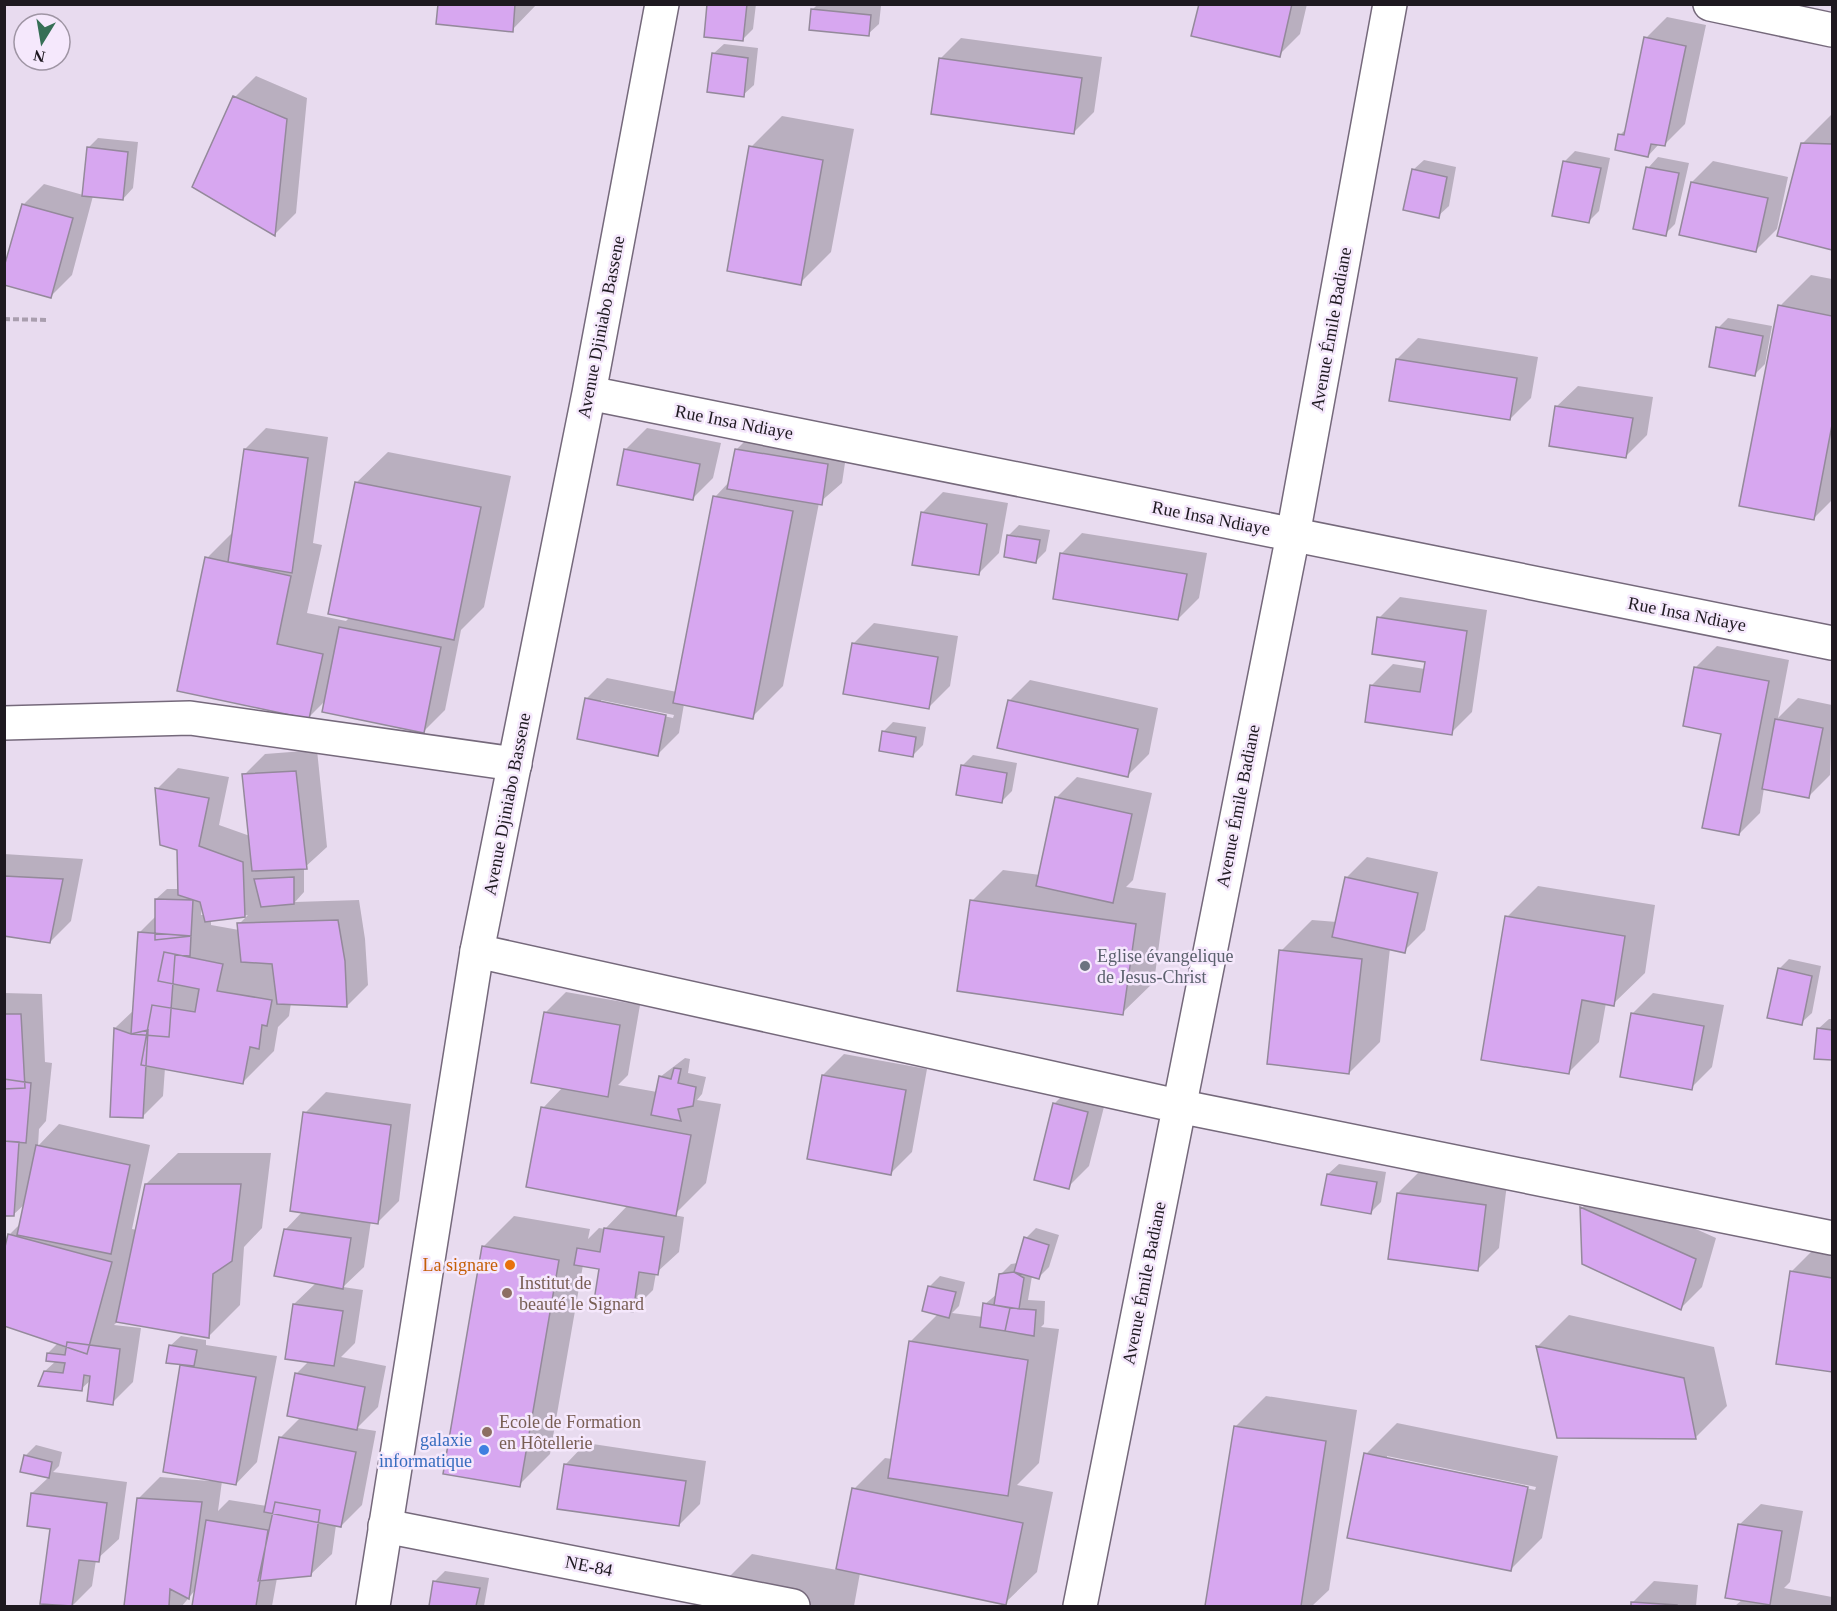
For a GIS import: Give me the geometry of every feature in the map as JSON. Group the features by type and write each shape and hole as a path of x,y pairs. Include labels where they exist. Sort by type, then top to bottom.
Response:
{"street":[{"name":"Avenue Djiniabo Bassene","path":"373,1606 477,951 589,393 662,4"},
{"name":"Avenue Émile Badiane","path":"1080,1606 1293,535 1390,4"},
{"path":"1710,4 1833,30"},
{"name":"Rue Insa Ndiaye","path":"589,393 1833,643"},
{"path":"4,723 190,717 515,764"},
{"path":"477,951 1178,1106 1833,1238"},
{"name":"NE-84","path":"385,1526 793,1606"}],"path":[{"path":"4,319 49,320"}],"building":[{"path":"438,4 515,4 513,32 436,24"},
{"path":"707,4 747,4 743,41 704,37"},
{"path":"1199,4 1292,4 1280,57 1191,36"},
{"path":"811,9 871,15 869,36 809,30"},
{"path":"1644,37 1686,46 1665,146 1651,144 1648,157 1615,150 1618,134 1624,135"},
{"path":"712,53 748,58 744,97 707,92"},
{"path":"939,58 1082,78 1074,134 931,114"},
{"path":"233,96 287,119 275,236 192,187"},
{"path":"1801,143 1832,144 1832,250 1777,236"},
{"path":"749,146 823,160 801,285 727,271"},
{"path":"87,147 128,152 123,200 82,196"},
{"path":"1563,161 1601,168 1589,223 1552,216"},
{"path":"1646,167 1679,173 1666,236 1633,229"},
{"path":"1412,169 1447,177 1439,218 1403,210"},
{"path":"1691,182 1768,198 1756,252 1679,235"},
{"path":"22,204 73,218 51,298 4,285 4,267"},
{"path":"1778,305 1832,316 1832,425 1814,520 1739,506"},
{"path":"1716,327 1763,336 1755,376 1709,367"},
{"path":"1396,359 1517,378 1510,420 1389,401"},
{"path":"1555,406 1633,418 1626,458 1549,446"},
{"path":"244,449 308,458 292,573 228,562"},
{"path":"624,449 700,464 693,500 617,485"},
{"path":"735,449 828,464 822,505 727,489"},
{"path":"355,482 481,507 454,640 328,614"},
{"path":"713,496 793,511 753,719 673,703"},
{"path":"921,512 987,524 979,575 912,565"},
{"path":"1007,535 1040,540 1036,563 1004,557"},
{"path":"1060,553 1187,574 1178,620 1053,599"},
{"path":"205,557 291,576 277,644 323,654 309,719 177,691"},
{"path":"1377,617 1467,631 1452,735 1365,722 1370,685 1420,692 1425,662 1372,654"},
{"path":"339,627 441,647 424,733 322,712"},
{"path":"852,643 938,657 929,709 843,694"},
{"path":"1694,667 1769,681 1739,835 1702,828 1721,734 1683,726"},
{"path":"585,698 666,715 658,756 577,739"},
{"path":"1008,700 1138,729 1128,777 997,748"},
{"path":"1775,719 1823,728 1809,798 1762,789"},
{"path":"882,731 916,737 913,757 879,751"},
{"path":"961,765 1007,773 1002,803 956,795"},
{"path":"296,771 307,869 252,871 242,774"},
{"path":"155,788 209,798 199,846 243,862 245,917 205,922 200,902 178,895 177,850 160,845"},
{"path":"1055,797 1132,814 1113,903 1036,886"},
{"path":"4,876 63,879 50,943 4,936"},
{"path":"294,877 294,904 261,907 254,879"},
{"path":"1345,877 1418,893 1405,953 1332,937"},
{"path":"155,899 193,900 191,936 155,940"},
{"path":"970,900 1136,924 1123,1015 957,991"},
{"path":"1505,916 1625,936 1614,1006 1582,1000 1569,1074 1481,1060"},
{"path":"338,920 345,961 347,1007 277,1004 272,964 241,962 237,923"},
{"path":"138,932 191,936 190,956 175,955 169,1037 131,1034"},
{"path":"1279,950 1362,959 1349,1074 1267,1064"},
{"path":"164,952 223,964 217,991 272,1000 267,1026 262,1025 259,1049 250,1047 243,1084 141,1065 152,1005 195,1012 199,989 158,981"},
{"path":"1778,968 1812,976 1802,1025 1767,1018"},
{"path":"544,1012 620,1025 608,1097 531,1083"},
{"path":"1631,1013 1704,1026 1692,1090 1620,1077"},
{"path":"4,1014 21,1014 25,1088 4,1089"},
{"path":"114,1028 131,1034 148,1030 143,1118 110,1117"},
{"path":"1817,1028 1832,1030 1832,1060 1814,1059"},
{"path":"674,1068 681,1069 678,1083 696,1087 693,1106 678,1109 681,1121 651,1115 659,1076 671,1079"},
{"path":"822,1075 906,1090 891,1175 807,1159"},
{"path":"4,1079 31,1083 26,1143 4,1141"},
{"path":"1053,1103 1088,1112 1069,1189 1034,1180"},
{"path":"541,1107 691,1135 676,1216 526,1187"},
{"path":"303,1112 391,1125 378,1224 290,1211"},
{"path":"4,1141 19,1142 14,1216 4,1216"},
{"path":"36,1145 130,1165 111,1254 17,1235"},
{"path":"1327,1174 1377,1182 1371,1214 1321,1205"},
{"path":"145,1184 241,1184 232,1261 213,1274 209,1338 116,1322"},
{"path":"1397,1193 1486,1205 1478,1271 1388,1259"},
{"path":"1580,1207 1696,1259 1681,1310 1582,1264"},
{"path":"604,1228 664,1237 658,1275 639,1272 633,1312 593,1307 599,1269 574,1265 577,1248 600,1252"},
{"path":"284,1229 351,1238 343,1289 274,1276"},
{"path":"8,1234 112,1262 87,1354 4,1326 4,1251"},
{"path":"1024,1237 1049,1245 1039,1279 1014,1272"},
{"path":"482,1246 559,1260 520,1487 443,1474"},
{"path":"1790,1271 1832,1278 1832,1372 1776,1364"},
{"path":"1014,1272 1024,1278 1019,1309 994,1305 999,1274"},
{"path":"928,1286 956,1292 949,1318 922,1311"},
{"path":"983,1303 1010,1308 1005,1331 980,1327"},
{"path":"293,1304 343,1311 334,1366 285,1359"},
{"path":"1010,1308 1036,1310 1034,1336 1005,1331"},
{"path":"909,1341 1028,1360 1008,1496 888,1478"},
{"path":"67,1342 120,1349 113,1405 87,1401 90,1376 84,1375 82,1391 38,1386 44,1371 63,1373 65,1363 46,1361 47,1353 65,1355"},
{"path":"169,1345 197,1350 194,1366 166,1363"},
{"path":"1536,1346 1684,1378 1696,1439 1557,1438"},
{"path":"180,1365 256,1377 236,1485 163,1472"},
{"path":"295,1373 365,1387 357,1430 287,1416"},
{"path":"1234,1426 1326,1441 1301,1606 1205,1606"},
{"path":"279,1437 356,1452 341,1527 264,1512"},
{"path":"1364,1453 1528,1487 1511,1571 1347,1538"},
{"path":"24,1455 52,1462 49,1478 20,1472"},
{"path":"564,1464 686,1481 679,1526 557,1509"},
{"path":"852,1488 1023,1523 1006,1605 836,1569"},
{"path":"31,1493 107,1503 99,1562 79,1560 72,1606 40,1604 50,1529 27,1526"},
{"path":"137,1498 202,1502 189,1599 170,1589 169,1606 124,1606"},
{"path":"275,1502 320,1510 311,1576 258,1581"},
{"path":"206,1520 268,1530 256,1606 192,1606"},
{"path":"1738,1524 1782,1531 1770,1605 1725,1598"},
{"path":"433,1581 480,1588 476,1606 429,1606"},
{"path":"1631,1602 1677,1605 1677,1606 1631,1606"}],"place":[{"name":"Eglise évangelique de Jesus-Christ","path":"1085,966"},
{"name":"La signare","path":"510,1265"},
{"name":"Institut de beauté le Signard","path":"507,1293"},
{"name":"Ecole de Formation en Hôtellerie","path":"487,1432"},
{"name":"galaxie informatique","path":"484,1450"}]}
